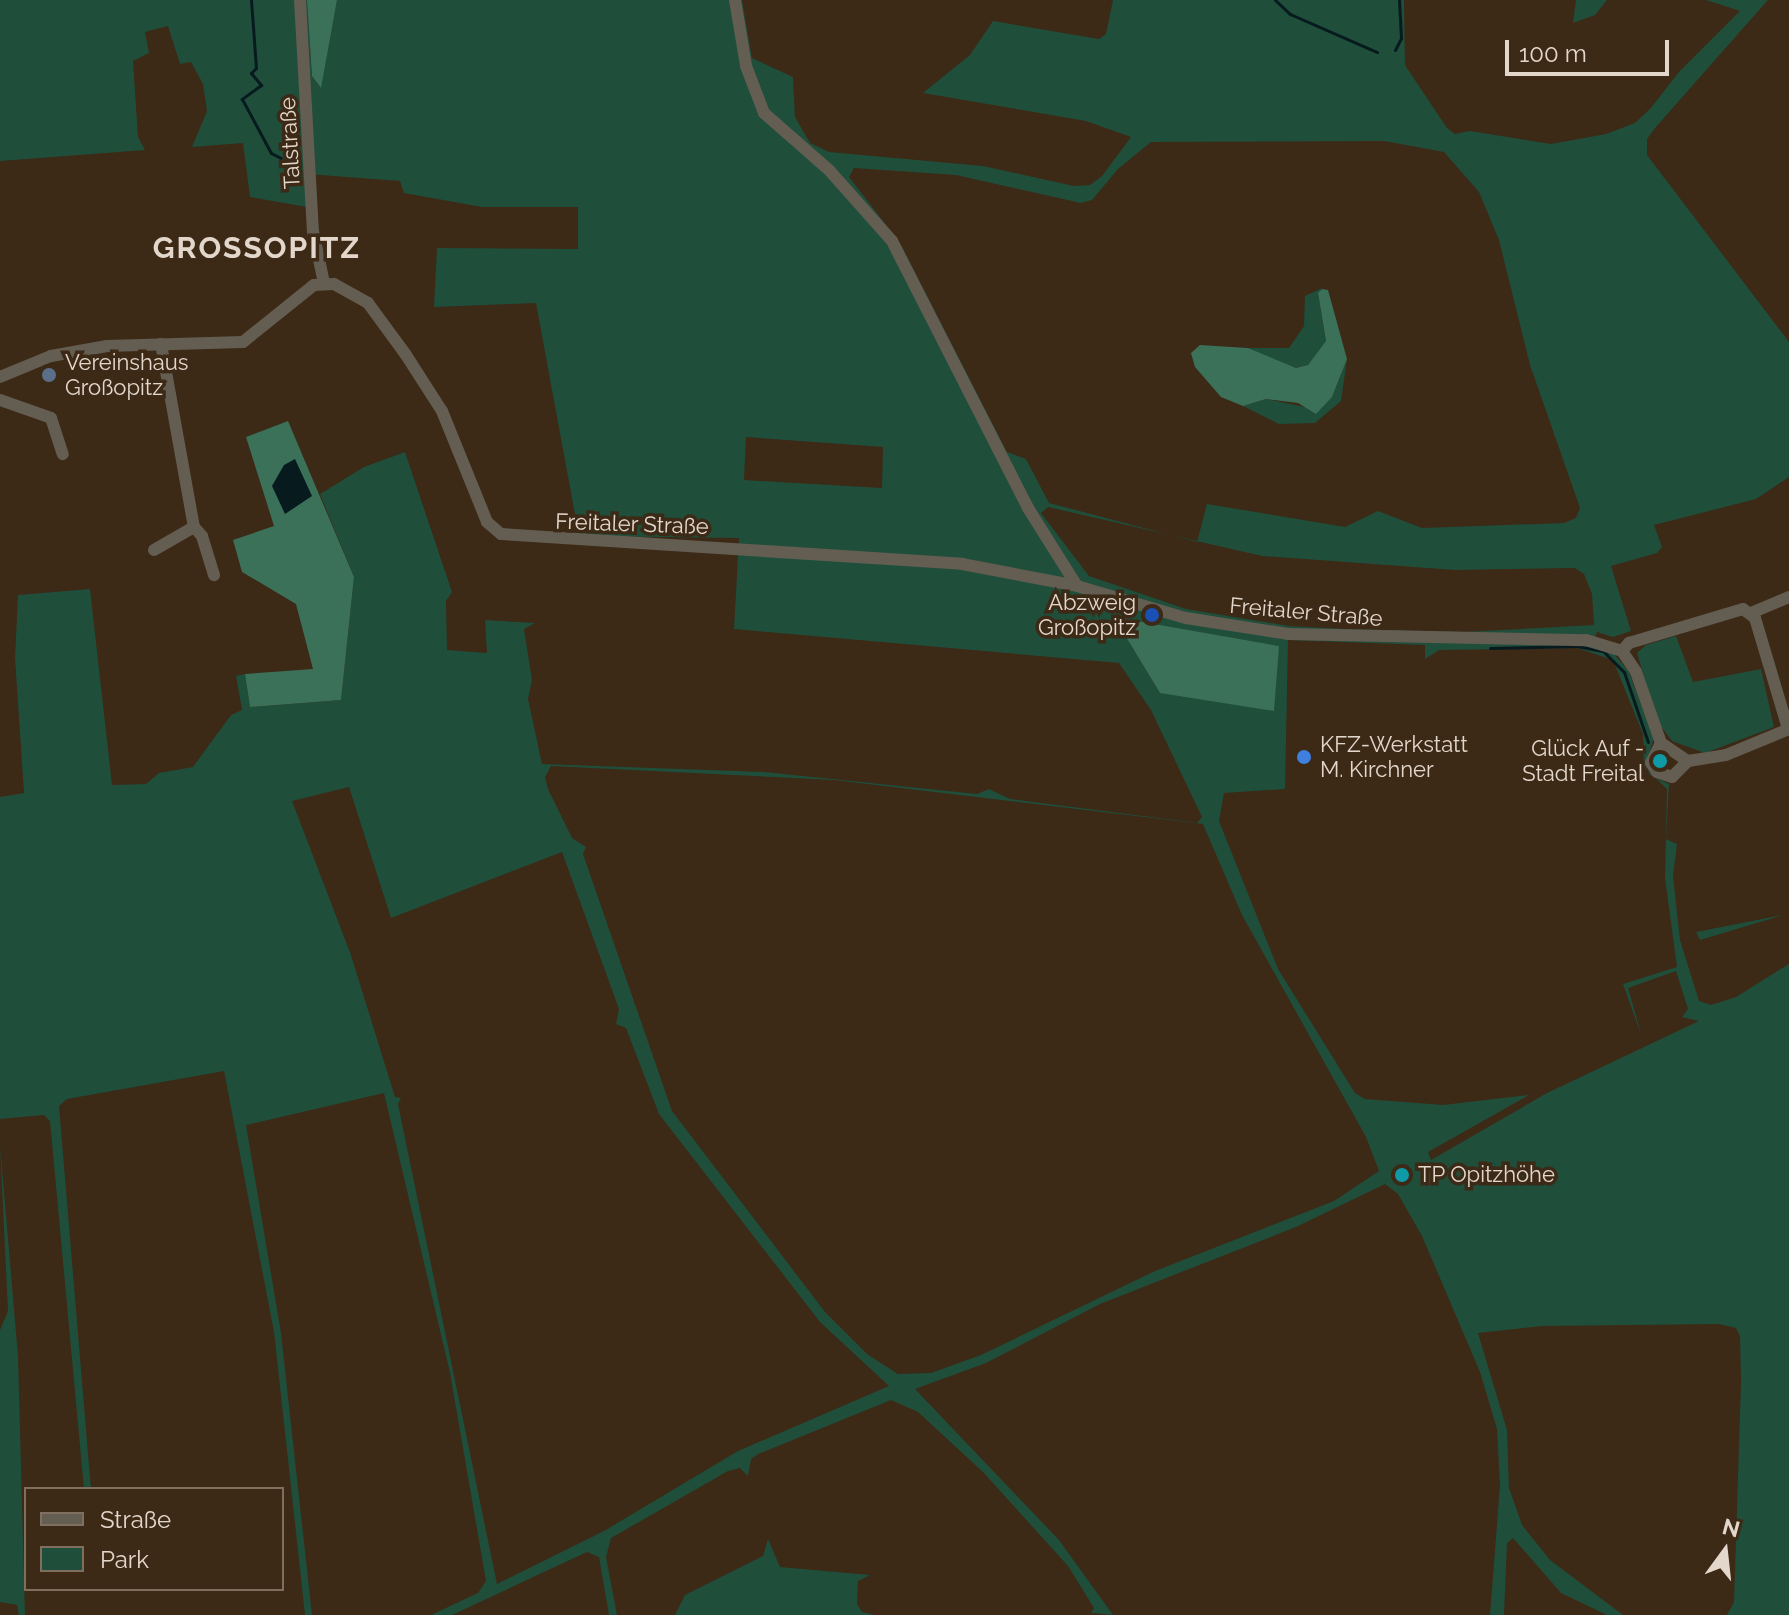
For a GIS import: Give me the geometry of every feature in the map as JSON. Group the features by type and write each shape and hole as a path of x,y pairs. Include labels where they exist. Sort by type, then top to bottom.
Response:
{"street":[{"name":"Talstraße","path":"300,0 313,231 324,283"},
{"path":"735,0 746,66 764,113 829,170 892,241 1028,508 1077,586"},
{"path":"0,377 51,356 161,344 253,339 306,291 324,283"},
{"name":"Freitaler Straße","path":"324,283 351,291 380,318 442,411 487,522 501,534 962,564 1077,586 1186,618 1288,634 1586,640 1622,651"},
{"path":"161,344 194,527 202,536 214,575"},
{"path":"0,400 51,418 63,454"},
{"path":"154,550 194,527"},
{"path":"1751,613 1789,597"},
{"path":"1743,609 1751,613 1788,729 1713,759 1688,761 1661,743 1636,672 1622,651 1629,643 1743,609"},
{"path":"1661,743 1651,763 1657,772 1672,777 1688,761"}],"green space":[{"path":"0,0 307,0 312,76 320,87 337,0 742,0 752,58 793,77 795,117 810,143 829,152 983,166 1074,186 1090,185 1102,176 1131,137 1086,121 923,93 970,55 993,21 1099,39 1106,34 1113,0 1404,0 1405,65 1447,128 1455,134 1470,131 1551,144 1606,134 1635,123 1679,72 1740,11 1706,0 1768,0 1647,139 1647,155 1789,342 1789,477 1756,499 1654,525 1662,547 1657,553 1611,566 1631,631 1613,637 1597,632 1593,644 1614,654 1628,670 1654,738 1645,766 1647,770 1644,767 1643,734 1613,660 1577,648 1439,650 1425,659 1425,645 1288,640 1285,789 1224,793 1219,821 1278,969 1355,1093 1365,1099 1443,1105 1529,1095 1428,1152 1431,1160 1547,1093 1699,1021 1682,1017 1688,1009 1676,971 1628,988 1642,1037 1623,984 1677,967 1665,878 1667,789 1655,777 1669,784 1666,839 1677,844 1673,876 1680,940 1699,1001 1711,1005 1736,997 1789,964 1789,1615 1727,1615 1734,1602 1740,1336 1736,1328 1719,1324 1542,1326 1478,1333 1507,1430 1509,1488 1522,1525 1550,1560 1623,1615 1607,1615 1561,1593 1513,1538 1507,1543 1504,1615 1490,1615 1500,1485 1497,1429 1480,1372 1422,1236 1398,1194 1385,1184 1296,1227 1100,1304 986,1363 915,1389 1059,1540 1113,1615 1091,1613 1094,1608 1068,1566 983,1472 918,1412 891,1400 758,1454 751,1459 748,1476 740,1468 728,1471 611,1538 606,1557 617,1615 609,1615 599,1557 587,1552 452,1615 431,1615 478,1593 486,1581 450,1373 384,1093 246,1125 281,1333 312,1615 305,1615 274,1332 224,1071 67,1099 59,1106 91,1487 84,1487 50,1121 44,1115 0,1119 0,797 24,793 15,658 18,595 90,589 112,785 146,784 159,773 193,767 231,715 242,710 236,676 245,674 250,707 341,700 354,577 320,494 364,467 405,452 452,592 446,601 447,650 487,653 485,620 535,623 524,629 532,680 528,699 542,764 764,772 977,794 989,789 1010,799 1197,823 1202,817 1151,710 1119,663 734,629 739,538 579,536 536,303 434,307 437,248 578,249 578,207 482,207 404,193 400,181 307,174 307,207 250,197 243,143 192,147 207,111 203,84 191,62 180,64 168,26 145,32 149,53 133,61 138,137 145,150 0,161","holes":["1384,141 1444,152 1479,192 1499,240 1530,365 1580,508 1576,518 1564,523 1422,528 1378,511 1345,527 1207,504 1197,541 1262,556 1455,570 1575,568 1584,574 1592,594 1594,625 1464,632 1289,626 1186,609 1089,576 1041,513 1048,507 1171,535 1049,503 1026,459 1007,452 900,243 849,177 854,168 956,175 1081,203 1092,200 1118,169 1151,142","746,437 883,447 882,488 744,480","1114,616 1154,626 1279,646 1160,693","551,766 834,780 1203,824 1242,915 1366,1137 1379,1171 1334,1201 1155,1271 981,1355 931,1373 898,1374 867,1354 825,1312 672,1111 583,854 586,847 572,838 545,777","349,787 391,918 562,852 619,1009 616,1024 626,1028 659,1114 820,1322 889,1386 738,1451 604,1531 497,1584 398,1104 401,1098 395,1097 351,955 292,801"]},
{"path":"307,0 337,0 321,88 312,76"},
{"path":"1576,0 1607,0 1595,15 1573,23"},
{"path":"1322,288 1318,294 1326,342 1308,365 1296,368 1252,353 1248,348 1289,348 1304,326 1305,296"},
{"path":"1322,289 1328,290 1347,359 1332,397 1316,414 1298,403 1266,399 1243,406 1221,397 1195,367 1191,353 1200,345 1248,348 1296,368 1308,365 1326,341 1318,293"},
{"path":"1347,359 1341,401 1315,423 1279,424 1243,406 1266,399 1309,408 1332,397"},
{"path":"288,421 354,577 341,700 250,707 245,674 313,669 296,604 242,572 233,540 274,526 246,437"},
{"path":"1114,617 1279,646 1274,711 1160,693"},
{"path":"1676,636 1693,682 1761,669 1774,727 1705,753 1672,741 1657,721 1637,653 1646,645"},
{"path":"1783,915 1700,940 1696,932"},
{"path":"0,1145 18,1356 25,1615 19,1615 17,1605 0,1602 0,1330 8,1311"},
{"path":"768,1539 780,1567 870,1575 858,1581 857,1604 862,1612 875,1615 675,1615 685,1595 763,1556"}],"water":[{"path":"295,459 312,496 285,514 272,486 284,465"}],"waterway":[{"path":"251,0 256,68 251,73 261,85 242,99 271,153 281,158"},
{"path":"1275,0 1290,14 1377,52"},
{"path":"1395,50 1401,38 1399,0"},
{"path":"1490,648 1577,646 1603,651 1624,672 1648,742"}],"place":[{"name":"Vereinshaus Großopitz","path":"49,375"},
{"name":"Abzweig Großopitz","path":"1152,615"},
{"name":"KFZ-Werkstatt M. Kirchner","path":"1304,757"},
{"name":"Glück Auf - Stadt Freital","path":"1660,761"},
{"name":"TP Opitzhöhe","path":"1402,1175"}],"district":[{"name":"GROSSOPITZ","path":"257,248"}]}
